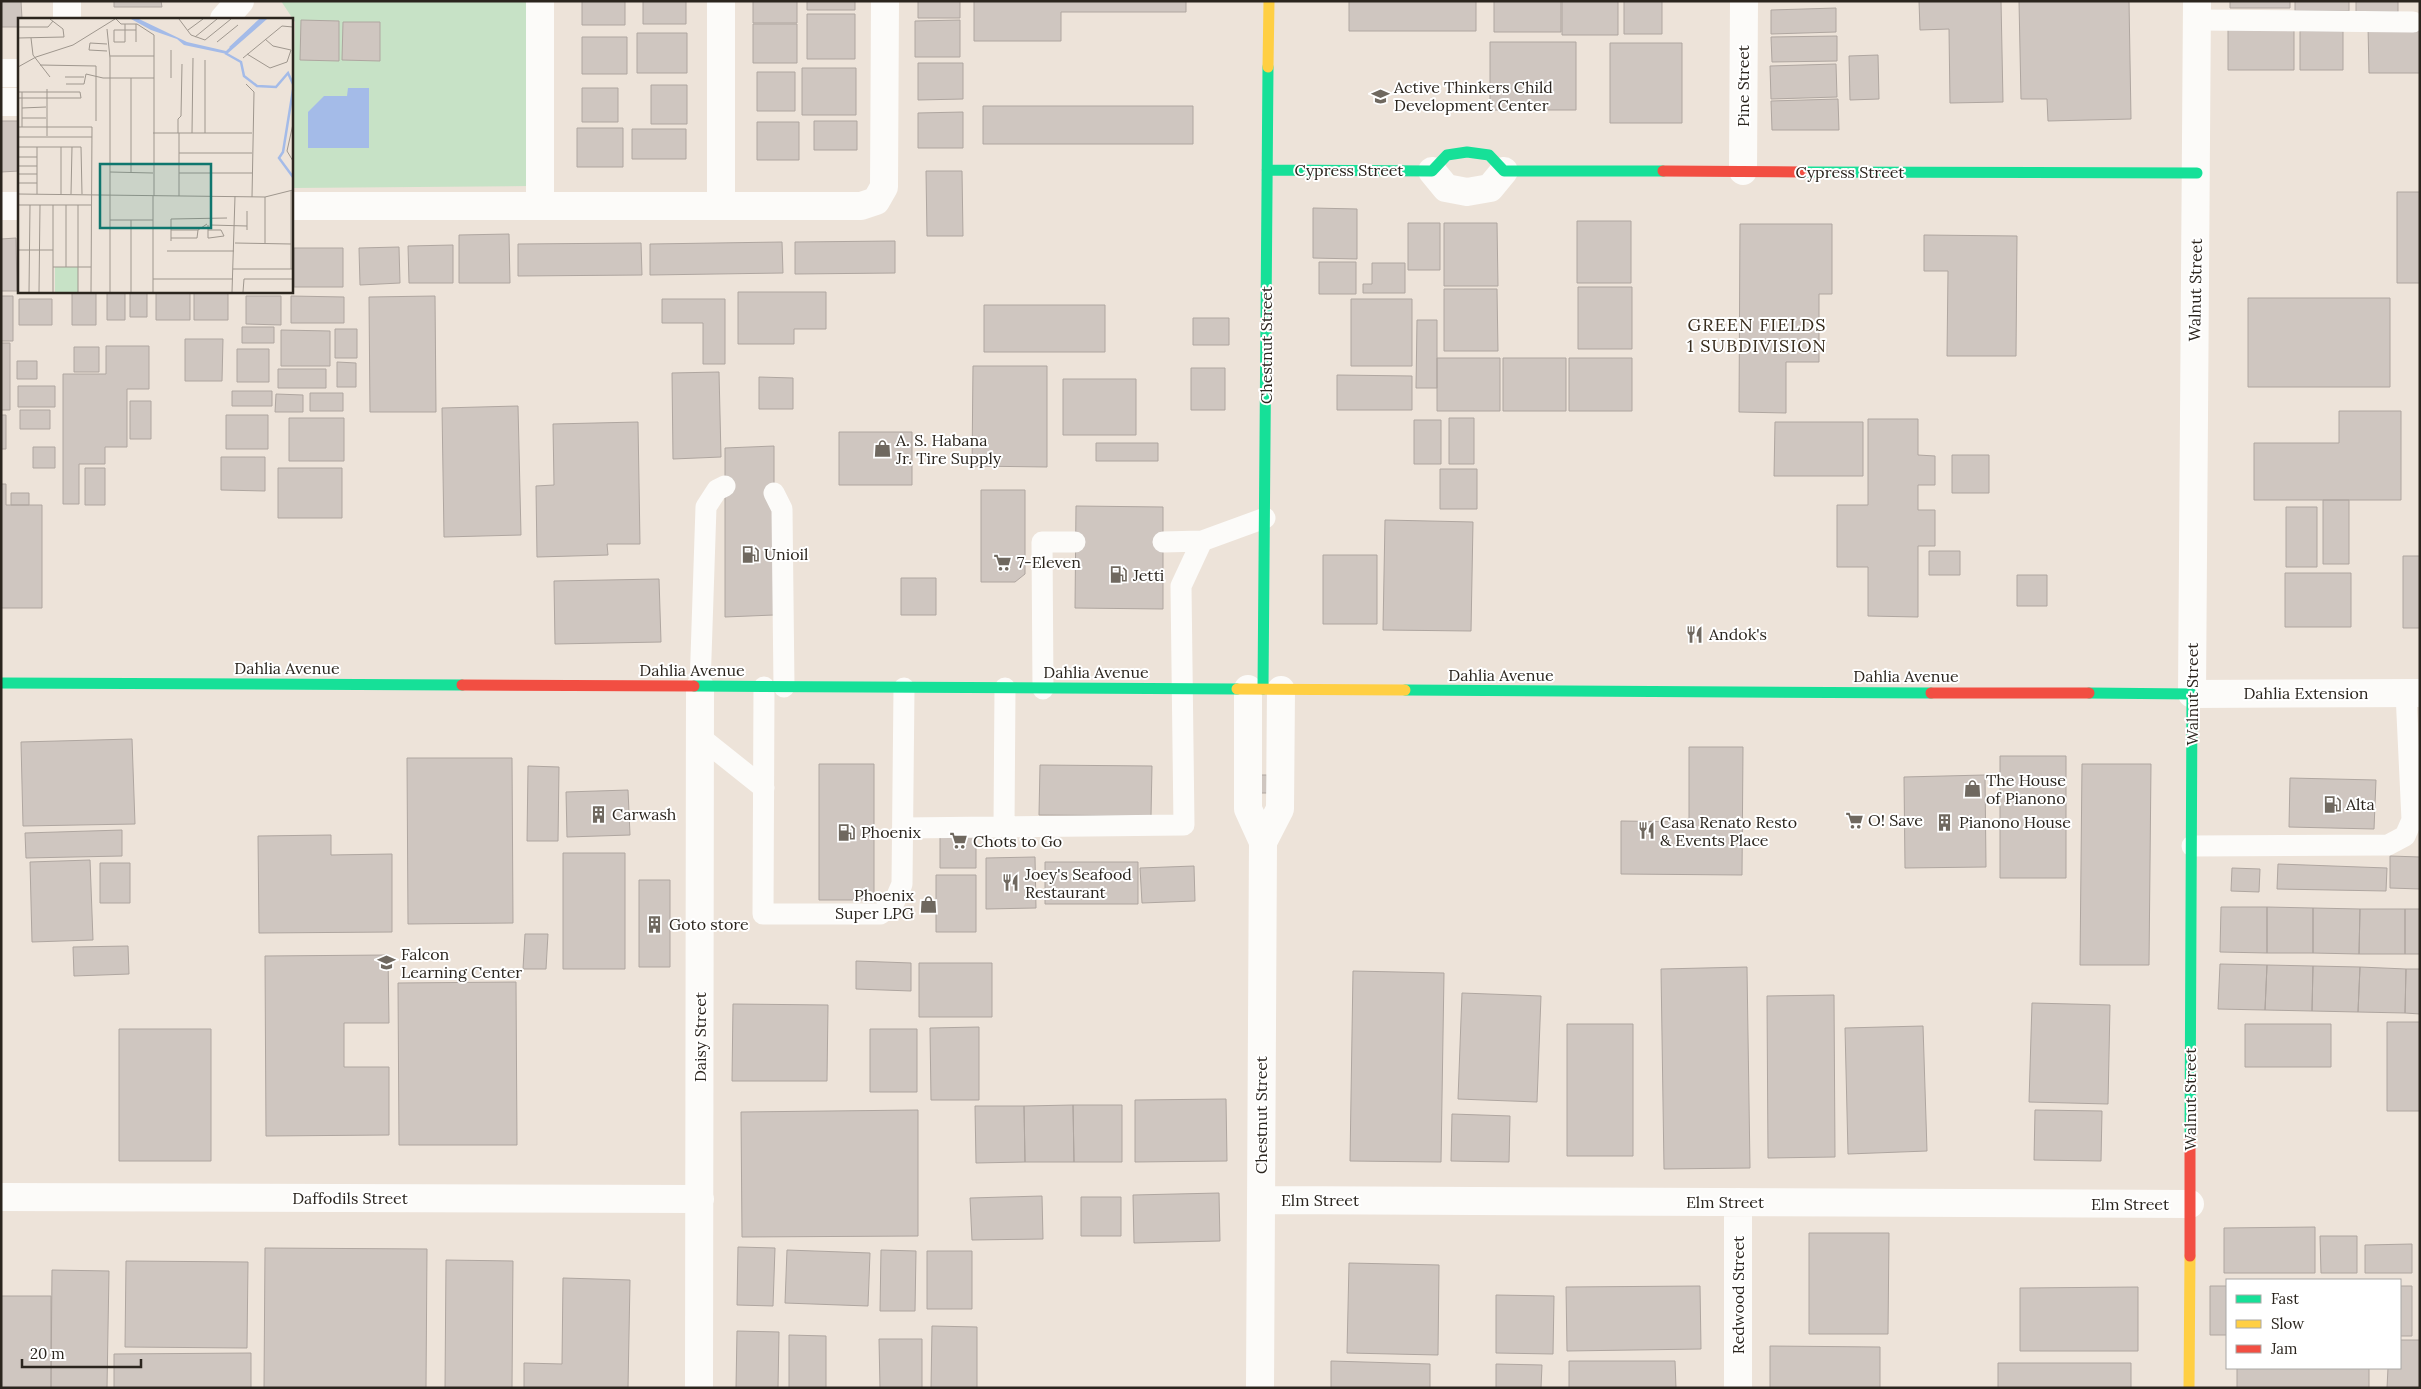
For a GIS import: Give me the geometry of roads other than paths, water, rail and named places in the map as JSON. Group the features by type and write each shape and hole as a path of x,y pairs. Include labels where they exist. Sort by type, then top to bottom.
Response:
{"street":[{"path":"67,1 67,18"},
{"path":"225,18 240,1"},
{"path":"540,1 540,206"},
{"path":"722,1 722,206"},
{"path":"292,206 861,206 876,201 884,187 885,1"},
{"name":"Chestnut Street","path":"1260,1388 1263,842 1248,809 1264,689 1269,1"},
{"name":"Pine Street","path":"1743,171 1744,1"},
{"name":"Walnut Street","path":"2189,1388 2197,10"},
{"path":"1,73 18,73"},
{"path":"1,102 18,102"},
{"path":"1467,152 1489,155 1504,171 1490,188 1467,192 1446,188 1432,171 1447,155 1467,152"},
{"name":"Cypress Street","path":"1267,170 1432,171"},
{"name":"Cypress Street","path":"1504,171 2197,173"},
{"path":"1,206 18,206"},
{"name":"Dahlia Avenue","path":"1,683 2192,694"},
{"name":"Daisy Street","path":"699,1388 700,686"},
{"name":"Dahlia Extension","path":"2192,694 2413,693"},
{"name":"Daffodils Street","path":"1,1197 700,1198"},
{"name":"Elm Street","path":"1261,1200 2190,1204"},
{"name":"Redwood Street","path":"1738,1202 1738,1388"}],"lane":[{"path":"2197,10 2414,22"},
{"path":"700,686 706,507 717,490 725,486"},
{"path":"774,494 782,509 774,687 764,788 763,914 880,914 893,905 902,884 904,688"},
{"path":"1163,542 1202,541 1265,518"},
{"path":"903,828 1184,825 1181,586 1202,541"},
{"path":"1043,688 1042,542 1075,542"},
{"path":"1004,827 1005,688"},
{"path":"2192,846 2388,845 2405,836 2412,820 2413,693"},
{"path":"700,737 764,788"}],"water":[{"path":"348,88 369,88 369,148 308,148 308,112 324,96 347,96"}],"place":[{"name":"Active Thinkers Child Development Center","path":"1380,96"},
{"name":"A. S. Habana Jr. Tire Supply","path":"882,449"},
{"name":"Unioil","path":"750,554"},
{"name":"7-Eleven","path":"1003,562"},
{"name":"Jetti","path":"1119,575"},
{"name":"Andok's","path":"1695,634"},
{"name":"The House of Pianono","path":"1972,789"},
{"name":"Alta","path":"2332,804"},
{"name":"Carwash","path":"598,814"},
{"name":"O! Save","path":"1854,820"},
{"name":"Pianono House","path":"1945,822"},
{"name":"Casa Renato Resto & Events Place","path":"1646,831"},
{"name":"Phoenix","path":"847,832"},
{"name":"Chots to Go","path":"959,841"},
{"name":"Joey's Seafood Restaurant","path":"1011,883"},
{"name":"Phoenix Super LPG","path":"928,904"},
{"name":"Goto store","path":"655,924"},
{"name":"Falcon Learning Center","path":"387,963"}],"district":[{"name":"GREEN FIELDS 1 SUBDIVISION","path":"1757,334"}]}
